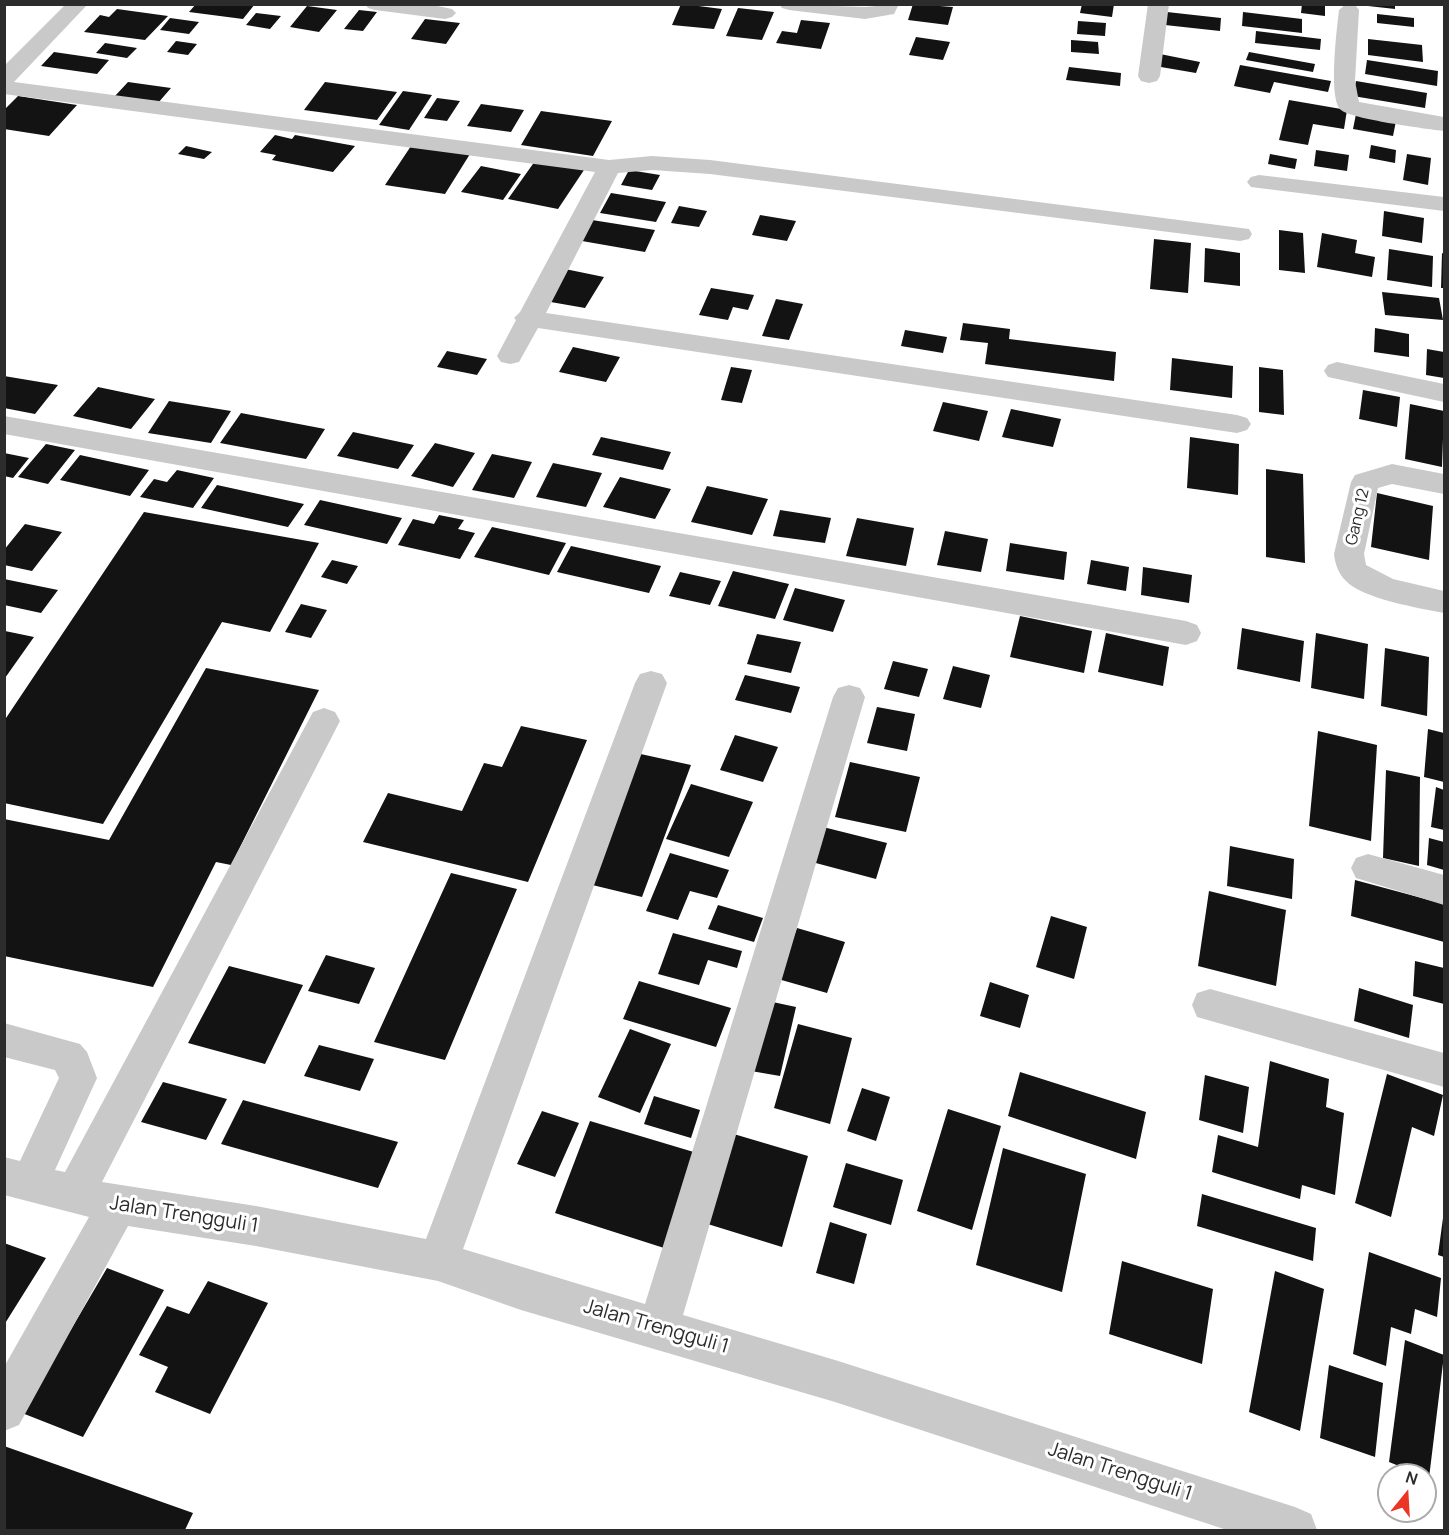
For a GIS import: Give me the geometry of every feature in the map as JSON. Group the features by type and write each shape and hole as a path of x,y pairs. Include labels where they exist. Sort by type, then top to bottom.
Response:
{"street":[{"path":"4,78 78,4"},
{"path":"375,4 445,13"},
{"path":"789,4 865,13 887,10 889,4"},
{"path":"1149,75 1159,4"},
{"path":"1349,10 1344,81 1349,106 1444,124"},
{"path":"4,87 609,167 652,163 710,167 1240,234"},
{"path":"510,356 527,318 609,167"},
{"path":"1259,182 1444,204"},
{"path":"527,318 1237,424"},
{"path":"1337,370 1444,393"},
{"path":"4,425 1186,633"},
{"name":"Gang 12","path":"1444,484 1392,474 1365,482 1349,554 1350,564 1357,575 1387,587 1444,602"},
{"path":"438,1261 651,683"},
{"path":"658,1329 849,697"},
{"path":"75,1194 324,720"},
{"path":"1368,868 1444,890"},
{"path":"1210,1005 1444,1070"},
{"path":"4,1040 67,1056 74,1064 78,1078 16,1180"},
{"name":"Jalan Trengguli 1","path":"16,1180 118,1205 256,1226 438,1261 521,1289 835,1380 1295,1530"},
{"path":"4,1410 118,1205"}],"building":[{"path":"196,4 255,4 243,19 189,12"},
{"path":"681,4 722,9 714,29 672,25"},
{"path":"913,4 953,7 948,25 908,20"},
{"path":"1082,4 1114,4 1112,17 1080,13"},
{"path":"1302,4 1325,4 1325,16 1301,13"},
{"path":"1395,5 1395,9 1368,6"},
{"path":"307,6 337,10 319,32 290,27"},
{"path":"738,8 774,12 762,40 726,36"},
{"path":"117,9 168,16 145,40 84,32 100,15 109,17"},
{"path":"359,10 377,12 363,31 344,29"},
{"path":"1167,12 1221,18 1220,31 1165,25"},
{"path":"1243,12 1302,19 1302,33 1242,26"},
{"path":"256,13 281,16 270,29 246,25"},
{"path":"1377,14 1414,18 1414,27 1377,23"},
{"path":"170,18 199,22 189,34 160,30"},
{"path":"425,19 460,23 446,44 411,39"},
{"path":"801,20 830,23 821,49 776,43 782,31 797,33"},
{"path":"1078,21 1106,23 1105,36 1077,34"},
{"path":"1256,31 1321,39 1320,50 1255,43"},
{"path":"916,37 950,42 943,60 909,55"},
{"path":"1368,39 1422,45 1423,62 1368,55"},
{"path":"1071,40 1098,42 1099,54 1071,52"},
{"path":"176,41 197,44 188,55 167,52"},
{"path":"105,43 137,48 127,58 96,53"},
{"path":"54,52 109,60 97,74 41,66"},
{"path":"1249,52 1315,64 1313,72 1246,60"},
{"path":"1160,54 1200,62 1196,73 1155,66"},
{"path":"1367,60 1438,71 1437,86 1365,74"},
{"path":"1240,65 1331,81 1328,92 1274,82 1270,93 1234,86"},
{"path":"1069,67 1121,73 1120,86 1066,80"},
{"path":"1356,81 1427,93 1425,108 1353,96"},
{"path":"128,82 171,88 158,103 115,96"},
{"path":"325,82 397,92 377,120 304,110"},
{"path":"403,91 432,95 409,130 379,125"},
{"path":"18,96 77,105 49,136 4,129 4,110"},
{"path":"437,98 460,101 447,121 424,118"},
{"path":"1289,100 1347,110 1344,129 1313,124 1308,145 1279,140"},
{"path":"481,104 524,110 511,132 467,126"},
{"path":"541,111 612,121 593,156 521,145"},
{"path":"1356,114 1396,121 1393,136 1353,129"},
{"path":"275,135 292,139 295,135 355,146 333,172 272,160 276,155 260,152"},
{"path":"1371,145 1396,150 1395,163 1369,158"},
{"path":"186,146 212,152 204,159 178,154"},
{"path":"411,146 470,154 445,194 385,185"},
{"path":"1316,150 1349,155 1347,171 1314,166"},
{"path":"1270,154 1297,159 1295,169 1268,164"},
{"path":"1407,154 1431,158 1428,185 1403,180"},
{"path":"535,161 584,170 558,209 508,199"},
{"path":"481,166 521,174 503,200 461,192"},
{"path":"629,170 660,175 652,190 621,185"},
{"path":"611,193 666,202 656,222 600,213"},
{"path":"679,206 707,211 699,227 671,223"},
{"path":"1384,211 1424,218 1422,243 1382,236"},
{"path":"760,215 796,221 787,241 752,235"},
{"path":"592,220 655,230 645,252 582,241"},
{"path":"1279,230 1303,233 1305,273 1279,270"},
{"path":"1322,233 1357,240 1355,253 1375,257 1372,277 1317,267"},
{"path":"1154,239 1191,243 1188,293 1150,289"},
{"path":"1205,248 1240,253 1240,286 1204,282"},
{"path":"1389,249 1433,256 1432,287 1387,280"},
{"path":"1442,253 1444,254 1444,288 1441,288"},
{"path":"565,269 604,277 585,308 545,301"},
{"path":"711,288 754,295 748,310 733,307 728,320 699,315"},
{"path":"1382,292 1439,298 1443,320 1385,315"},
{"path":"776,299 803,304 789,340 762,336"},
{"path":"963,323 1010,329 1009,339 1116,352 1114,381 985,364 988,343 960,340"},
{"path":"1375,328 1409,334 1409,357 1374,352"},
{"path":"905,330 947,337 943,353 901,346"},
{"path":"573,347 620,357 606,382 559,372"},
{"path":"1427,349 1444,352 1444,378 1426,375"},
{"path":"447,351 487,359 477,375 437,367"},
{"path":"1172,358 1233,366 1232,398 1170,390"},
{"path":"731,367 752,370 742,403 721,400"},
{"path":"1259,367 1283,370 1284,415 1259,412"},
{"path":"4,376 58,385 35,414 4,408"},
{"path":"98,387 155,399 131,429 73,416"},
{"path":"1363,390 1400,397 1397,427 1359,419"},
{"path":"169,401 231,411 211,443 148,433"},
{"path":"943,402 988,411 979,441 933,431"},
{"path":"1410,404 1444,411 1442,467 1405,459"},
{"path":"1011,409 1061,419 1053,447 1002,437"},
{"path":"241,413 325,429 306,459 220,443"},
{"path":"353,432 414,445 398,469 337,456"},
{"path":"601,437 671,452 663,470 592,455"},
{"path":"1190,437 1239,444 1238,495 1187,488"},
{"path":"435,443 475,453 453,487 411,476"},
{"path":"46,444 75,450 48,484 18,477"},
{"path":"4,453 29,458 13,478 4,476"},
{"path":"492,454 532,462 514,498 472,490"},
{"path":"80,455 149,470 130,496 60,480"},
{"path":"553,463 602,473 586,507 536,497"},
{"path":"1266,469 1303,474 1305,563 1266,557"},
{"path":"177,470 214,478 193,508 140,497 154,479 167,482"},
{"path":"620,477 671,489 655,519 603,507"},
{"path":"217,485 304,504 288,527 201,508"},
{"path":"707,486 768,499 752,535 691,522"},
{"path":"1377,493 1433,506 1429,560 1371,547"},
{"path":"320,500 402,518 387,544 304,525"},
{"path":"780,510 831,518 825,543 773,536"},
{"path":"144,512 319,543 270,632 222,622 103,824 4,803 4,721"},
{"path":"439,515 464,520 458,529 475,533 460,559 398,545 413,519 434,524"},
{"path":"857,518 914,528 906,566 846,556"},
{"path":"25,524 62,532 32,571 4,565 4,550"},
{"path":"492,527 566,543 549,575 474,557"},
{"path":"945,531 988,539 981,572 937,565"},
{"path":"1010,543 1067,552 1064,580 1006,571"},
{"path":"571,546 661,566 649,593 557,572"},
{"path":"332,560 358,566 347,584 321,577"},
{"path":"1091,560 1129,567 1126,591 1087,584"},
{"path":"1143,567 1192,575 1189,603 1141,595"},
{"path":"733,571 789,584 775,619 718,606"},
{"path":"680,572 721,581 710,605 669,596"},
{"path":"4,579 58,590 41,613 4,605"},
{"path":"795,588 845,600 833,632 783,620"},
{"path":"301,604 327,610 311,638 285,632"},
{"path":"1020,616 1092,631 1084,673 1010,657"},
{"path":"1242,628 1304,641 1300,682 1237,669"},
{"path":"5,631 34,637 5,678"},
{"path":"1106,633 1169,647 1163,686 1098,672"},
{"path":"1316,633 1368,644 1364,699 1311,688"},
{"path":"757,634 801,642 791,673 747,664"},
{"path":"1385,648 1429,657 1427,716 1381,706"},
{"path":"893,661 928,669 919,697 884,689"},
{"path":"953,666 990,675 981,708 943,699"},
{"path":"206,668 319,690 231,865 216,862 153,987 4,956 4,819 109,840"},
{"path":"745,675 800,687 791,713 735,700"},
{"path":"877,707 915,714 907,751 867,743"},
{"path":"521,726 587,740 528,882 363,842 388,793 462,811 484,763 502,767"},
{"path":"1428,729 1444,733 1444,782 1424,777"},
{"path":"1318,731 1377,745 1371,841 1309,826"},
{"path":"735,735 778,747 763,782 720,770"},
{"path":"636,753 691,765 642,897 584,883"},
{"path":"850,762 920,777 906,832 835,817"},
{"path":"1386,770 1420,777 1419,866 1383,858"},
{"path":"691,784 753,802 729,857 666,839"},
{"path":"1436,787 1444,790 1444,830 1431,827"},
{"path":"823,827 887,843 876,879 812,862"},
{"path":"1429,838 1444,842 1444,870 1427,865"},
{"path":"1230,846 1294,859 1292,899 1227,886"},
{"path":"670,853 729,870 717,898 690,891 678,920 646,911"},
{"path":"451,873 517,889 445,1060 374,1042"},
{"path":"1355,880 1444,904 1444,942 1351,916"},
{"path":"1209,891 1286,910 1276,986 1198,966"},
{"path":"718,905 763,918 754,942 708,929"},
{"path":"1051,916 1087,927 1074,979 1036,967"},
{"path":"797,928 845,942 827,993 778,979"},
{"path":"673,933 742,951 737,968 708,960 699,985 658,974"},
{"path":"326,955 375,968 359,1004 308,991"},
{"path":"1415,961 1444,968 1444,1004 1413,996"},
{"path":"229,966 303,985 265,1064 188,1043"},
{"path":"639,981 731,1008 716,1047 623,1019"},
{"path":"990,982 1029,995 1020,1028 980,1016"},
{"path":"1359,988 1413,1005 1409,1038 1354,1021"},
{"path":"768,1001 796,1007 780,1076 751,1071"},
{"path":"798,1024 852,1038 830,1124 774,1108"},
{"path":"630,1029 671,1044 640,1113 598,1097"},
{"path":"319,1045 374,1059 360,1091 304,1076"},
{"path":"1270,1061 1329,1079 1326,1107 1344,1113 1335,1195 1302,1185 1300,1199 1212,1172 1218,1135 1258,1147"},
{"path":"1020,1072 1146,1112 1136,1159 1008,1116"},
{"path":"1387,1074 1443,1095 1434,1136 1412,1127 1391,1217 1355,1203"},
{"path":"1205,1075 1249,1087 1243,1133 1199,1120"},
{"path":"163,1082 227,1099 206,1140 141,1122"},
{"path":"862,1088 890,1097 876,1141 847,1131"},
{"path":"654,1096 700,1110 691,1138 644,1124"},
{"path":"243,1100 398,1142 378,1188 221,1144"},
{"path":"948,1109 1001,1126 972,1230 917,1211"},
{"path":"542,1111 579,1123 555,1177 517,1164"},
{"path":"590,1121 697,1153 664,1248 555,1213"},
{"path":"727,1132 808,1156 782,1247 698,1221"},
{"path":"1003,1148 1086,1174 1062,1292 976,1265"},
{"path":"846,1163 903,1180 891,1225 833,1207"},
{"path":"1202,1194 1316,1228 1313,1261 1197,1226"},
{"path":"1444,1218 1444,1257 1438,1255"},
{"path":"830,1222 867,1234 854,1284 816,1273"},
{"path":"4,1243 46,1258 4,1325"},
{"path":"1369,1252 1441,1278 1437,1317 1415,1309 1411,1334 1391,1327 1386,1366 1353,1354"},
{"path":"1122,1261 1213,1289 1202,1364 1109,1334"},
{"path":"107,1268 164,1290 83,1437 22,1413"},
{"path":"1275,1271 1324,1289 1300,1431 1249,1412"},
{"path":"208,1281 268,1303 210,1414 155,1392 168,1367 139,1355 167,1306 189,1314"},
{"path":"1405,1340 1444,1355 1431,1463 1389,1462"},
{"path":"1329,1365 1383,1383 1375,1457 1320,1438"},
{"path":"4,1446 193,1513 185,1530 4,1530"}]}
